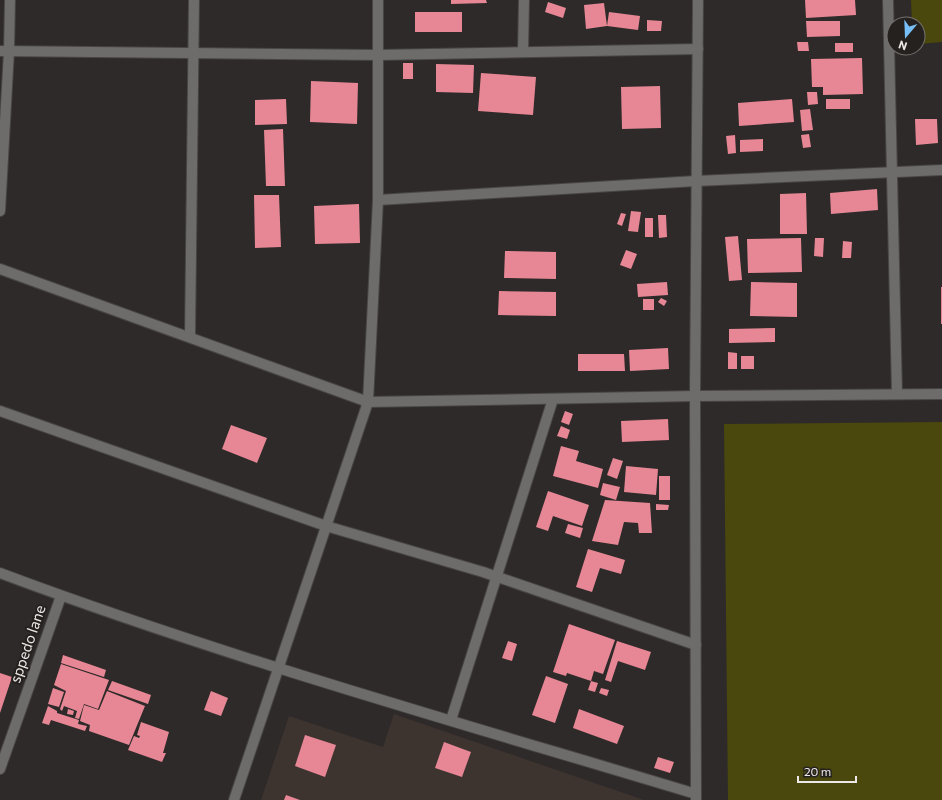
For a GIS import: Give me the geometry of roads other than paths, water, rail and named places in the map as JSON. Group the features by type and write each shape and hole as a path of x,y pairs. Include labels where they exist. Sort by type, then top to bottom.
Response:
{"street":[{"path":"0,211 5,51 10,0"},
{"path":"190,338 194,0"},
{"path":"234,800 368,402 378,200 378,0"},
{"path":"523,52 524,0"},
{"path":"0,573 61,596 278,668 451,720 696,798 695,396 698,0"},
{"path":"888,0 897,394"},
{"path":"5,51 378,54 698,49"},
{"path":"378,200 696,181 942,170"},
{"path":"0,269 368,402 695,396 942,394"},
{"path":"451,720 498,577 553,399"},
{"path":"0,411 326,526 498,577 696,645"},
{"name":"sppedo lane","path":"0,769 61,596"}]}
